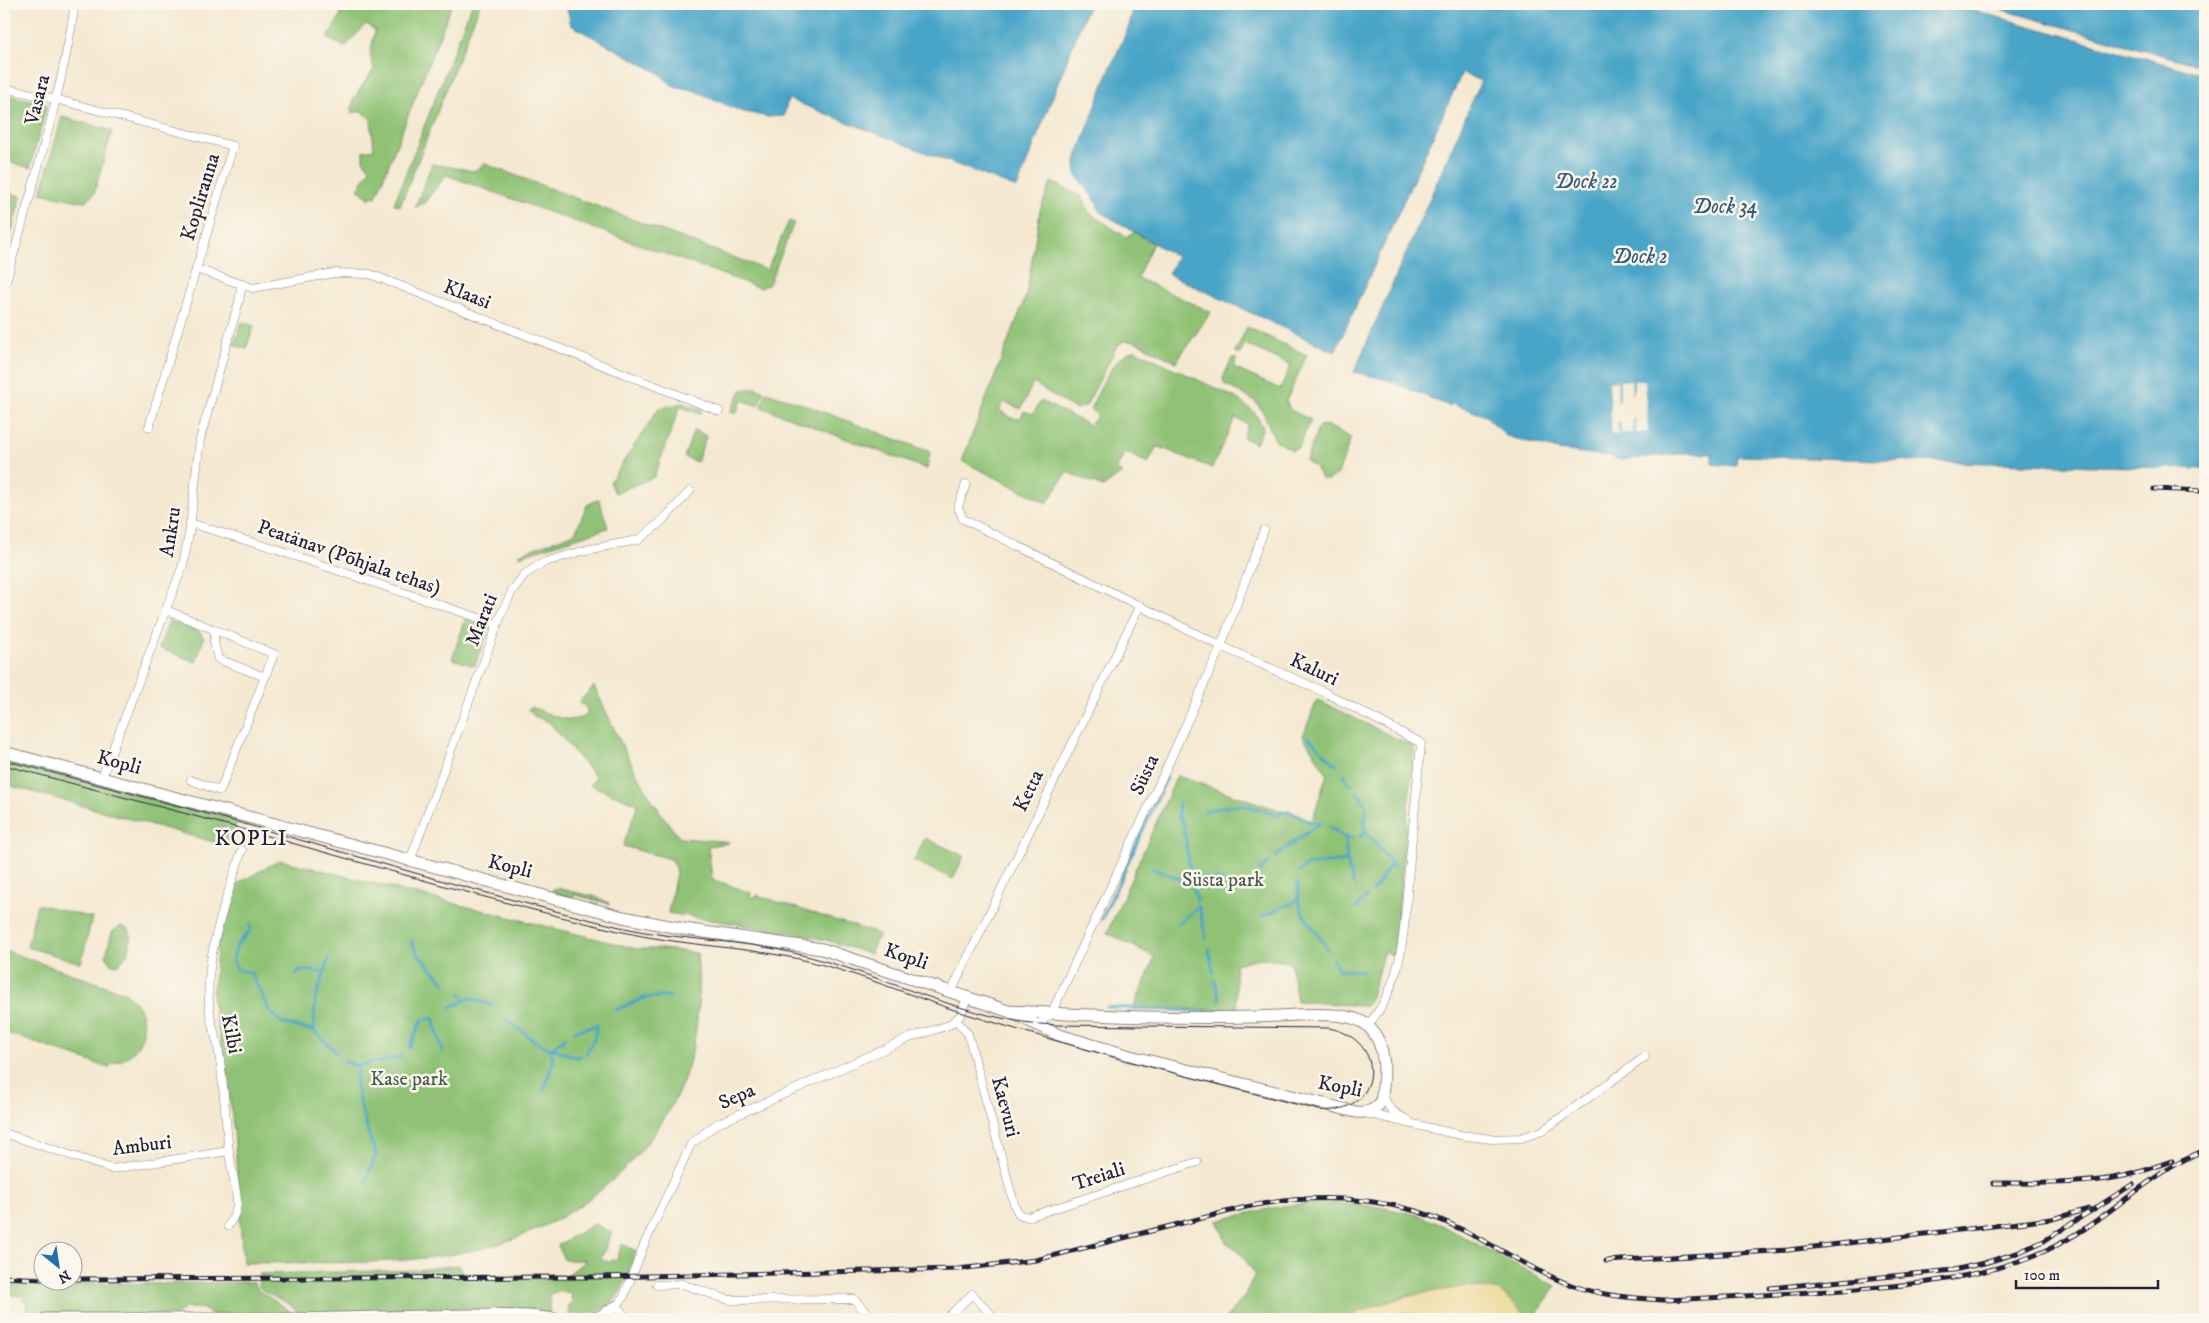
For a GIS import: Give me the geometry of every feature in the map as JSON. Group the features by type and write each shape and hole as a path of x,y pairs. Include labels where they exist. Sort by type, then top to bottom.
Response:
{"street":[{"name":"Vasara","path":"4,289 55,99 75,4"},
{"name":"Kopliranna","path":"4,88 55,99 233,146 148,427"},
{"name":"Klaasi","path":"196,269 253,288 334,273 370,274 719,411"},
{"name":"Ankru","path":"102,778 183,565 200,439 239,301 242,284"},
{"name":"Kaluri","path":"966,484 958,507 963,519 1221,646 1326,693 1421,743 1403,946 1390,993 1379,1013 1368,1026"},
{"name":"Marati","path":"410,861 497,624 512,591 525,574 545,562 586,550 638,540 661,522 690,491"},
{"name":"Peatänav (Põhjala tehas)","path":"190,523 277,550 497,624"},
{"name":"Süsta","path":"1042,1028 1042,1021 1051,1014 1221,646 1264,530"},
{"name":"Ketta","path":"950,992 1073,738 1140,605"},
{"path":"166,610 274,654 220,791 191,780"},
{"path":"215,630 214,642 218,659 265,677"},
{"name":"Kopli","path":"4,752 623,916 684,929 822,949 1008,1011 1059,1035 1130,1056 1365,1113 1377,1107 1381,1102 1383,1092 1383,1053 1380,1043 1368,1026 1356,1019 1342,1016 1289,1015 1220,1019 1008,1011"},
{"name":"Kilbi","path":"228,1226 234,1218 237,1203 229,1151 225,1096 208,993 212,956 242,850"},
{"path":"956,1020 960,1016 967,998"},
{"name":"Kaevuri","path":"956,1020 968,1034 1015,1207"},
{"name":"Sepa","path":"617,1306 624,1296 644,1244 691,1144 715,1125 909,1038 949,1025 956,1020"},
{"path":"1365,1113 1460,1135 1492,1139 1521,1138 1542,1131 1645,1057"},
{"path":"1383,1092 1386,1104 1395,1114 1424,1127"},
{"name":"Amburi","path":"4,1133 112,1169 229,1151"},
{"name":"Treiali","path":"1015,1207 1019,1214 1028,1217 1197,1162"},
{"path":"656,1285 682,1284 729,1300 854,1299 872,1319"},
{"path":"946,1319 972,1294 995,1319"},
{"path":"589,1319 601,1316 617,1306 627,1319"},
{"path":"45,1319 391,1318 471,1315 529,1316 555,1319"}],"green space":[{"path":"339,4 452,4 376,197 371,196 370,199 358,189 370,169 363,160 363,151 374,149 371,119 362,111 351,113 354,98 374,69 370,55 375,30 366,24 345,47 327,38 341,15"},
{"path":"472,4 480,4 400,206 394,204"},
{"path":"4,94 47,104 30,168 4,160"},
{"path":"62,117 112,131 94,194 84,202 41,193"},
{"path":"432,164 474,171 485,164 767,270 789,221 794,223 769,284 760,288 446,175 424,203 415,207"},
{"path":"1051,182 1083,197 1089,213 1126,237 1134,232 1153,243 1137,278 1211,312 1176,362 1134,341 1124,341 1117,346 1086,406 1075,409 1033,383 1021,409 1004,402 999,410 1011,418 1020,419 1024,411 1033,414 1041,401 1089,425 1098,416 1090,409 1108,374 1119,359 1135,350 1236,398 1255,413 1263,427 1256,444 1243,437 1248,424 1235,418 1212,468 1157,446 1148,463 1125,452 1116,470 1122,473 1103,487 1067,472 1047,503 962,461 1026,296 1040,211"},
{"path":"4,191 21,196 4,260"},
{"path":"242,322 254,326 246,349 234,345"},
{"path":"1247,327 1307,355 1286,401 1290,410 1311,420 1298,448 1292,450 1275,440 1264,414 1255,401 1224,384 1223,378 1232,358 1237,359 1234,368 1280,389 1291,365 1245,344 1240,354 1235,352"},
{"path":"756,388 764,391 758,406 742,400 736,414 730,412 741,390"},
{"path":"766,392 930,452 927,469 761,407"},
{"path":"683,403 702,410 700,414 680,407 654,477 615,493 610,482 659,408"},
{"path":"1326,425 1351,438 1338,474 1329,480 1322,479 1315,467 1306,460 1319,426"},
{"path":"694,430 706,436 697,462 684,457"},
{"path":"599,499 608,528 519,556 518,554 575,533 587,505"},
{"path":"466,618 490,626 475,666 452,659"},
{"path":"169,621 200,632 204,638 196,662 159,648"},
{"path":"594,686 622,746 643,784 666,821 680,838 729,843 708,846 712,879 751,893 750,897 754,898 756,895 879,934 870,954 826,940 794,933 668,913 676,873 673,860 623,846 638,804 590,785 596,778 549,722 534,716 528,709 532,707 560,718 580,718 587,715 587,708 579,702"},
{"name":"Süsta park","path":"1317,700 1414,747 1394,956 1384,951 1369,1003 1365,1006 1297,1001 1290,962 1259,958 1235,964 1237,1010 1133,1009 1155,957 1107,933 1177,776 1312,821 1327,774 1303,736"},
{"path":"4,759 237,819 232,842 221,844 4,784"},
{"path":"925,838 964,856 953,879 914,861"},
{"name":"Kase park","path":"280,860 637,949 662,949 697,953 699,988 694,1042 685,1077 661,1124 617,1176 590,1198 562,1217 531,1232 499,1244 465,1252 410,1259 354,1262 243,1263 234,1131 223,1052 212,999 219,933 237,884"},
{"path":"556,888 597,897 610,904 575,895 570,898 553,892 552,890"},
{"path":"37,904 92,918 81,963 27,947"},
{"path":"121,926 129,930 131,939 126,955 116,965 110,963 106,955 112,932"},
{"path":"4,950 126,993 141,1013 143,1024 139,1044 123,1059 111,1064 109,1068 4,1032"},
{"path":"1323,1202 1380,1207 1417,1215 1441,1225 1556,1286 1533,1319 1528,1319 1516,1305 1409,1295 1344,1319 1225,1319 1244,1297 1255,1274 1241,1254 1227,1243 1217,1221 1269,1209"},
{"path":"594,1224 612,1232 601,1259 611,1263 612,1259 616,1261 622,1244 636,1251 622,1289 616,1298 609,1305 586,1314 569,1315 568,1305 572,1304 571,1292 550,1293 549,1313 455,1308 298,1314 290,1305 262,1290 259,1286 259,1274 418,1270 458,1265 468,1276 565,1277 586,1260 564,1260 558,1245"},
{"path":"4,1281 32,1282 32,1290 82,1290 82,1283 148,1284 254,1282 259,1291 293,1313 213,1315 202,1308 185,1308 176,1315 26,1315 27,1305 22,1296 4,1295"}],"sand":[{"path":"1468,1286 1499,1291 1516,1305 1528,1319 1433,1319 1402,1313 1387,1319 1344,1319 1374,1306 1389,1302 1420,1294"}],"water":[{"path":"566,4 1089,4 1017,188 788,99 784,116 768,117 740,111 693,90 673,86 659,73 571,25"},
{"path":"1134,4 1951,4 2205,75 2205,469 1737,456 1736,466 1712,464 1712,454 1687,453 1620,460 1609,456 1558,450 1506,436 1486,416 1452,404 1449,406 1388,380 1354,372 1481,81 1462,73 1335,352 1168,274 1177,257 1099,211 1097,203 1077,176 1075,170 1077,157 1108,73 1129,26"},
{"path":"1982,4 2205,4 2205,67"},
{"path":"1402,1313 1433,1319 1387,1319"}],"pier":[{"path":"1609,381 1617,381 1618,401 1620,401 1620,381 1631,381 1632,394 1634,394 1634,381 1645,381 1648,432 1636,433 1635,417 1633,417 1633,433 1621,433 1620,421 1618,421 1618,434 1612,434"}],"waterway":[{"path":"1308,737 1336,765"},
{"path":"1344,774 1347,782 1352,785"},
{"path":"1102,919 1167,777"},
{"path":"1357,791 1367,807 1364,829 1395,868"},
{"path":"1179,803 1178,815 1183,823 1192,884 1197,900"},
{"path":"1205,811 1241,805 1276,815 1289,811 1310,822 1320,823"},
{"path":"1275,856 1320,823"},
{"path":"1329,827 1345,837 1353,838"},
{"path":"1360,837 1366,832"},
{"path":"1345,837 1347,861 1354,886"},
{"path":"1298,872 1307,865 1347,861"},
{"path":"1260,872 1268,862"},
{"path":"1373,892 1391,864"},
{"path":"1152,868 1192,884"},
{"path":"1191,875 1212,880 1223,880"},
{"path":"1298,883 1298,896 1303,913 1327,949"},
{"path":"1356,908 1367,897"},
{"path":"1263,916 1298,900"},
{"path":"1178,924 1199,906 1206,938"},
{"path":"250,924 251,930 237,945 232,961 238,970 251,973 270,1012 282,1023 314,1031 337,1053"},
{"path":"411,941 417,953 445,983"},
{"path":"1209,949 1213,972"},
{"path":"314,1031 315,1000 329,959"},
{"path":"1333,960 1339,970 1363,971"},
{"path":"296,974 299,970 325,972"},
{"path":"1215,981 1220,1000"},
{"path":"461,993 465,1000"},
{"path":"616,1010 644,998 670,996"},
{"path":"451,1007 470,998 492,1005"},
{"path":"1107,1007 1216,1012"},
{"path":"409,1048 422,1020 433,1018 443,1052"},
{"path":"507,1020 536,1042 551,1049 566,1037"},
{"path":"575,1031 597,1025 594,1039 586,1054"},
{"path":"544,1090 553,1063 551,1049"},
{"path":"554,1049 576,1057 581,1056"},
{"path":"344,1061 357,1066 397,1058 402,1055"},
{"path":"357,1066 358,1096 376,1153 366,1180"}],"tram line":[{"path":"4,760 211,815 525,903 620,927 642,932 754,945 798,954 862,973 958,1006 1022,1022 1055,1025 1329,1028 1349,1035 1362,1047 1369,1061 1370,1076 1366,1090 1356,1101 1340,1109 1319,1110 1147,1066 1018,1030 820,964 795,958 618,931 477,895 4,765"}],"railway":[{"path":"2154,489 2205,491"},
{"path":"82,1279 600,1277 958,1269 1036,1260 1267,1203 1331,1198 1374,1202 1416,1211 1437,1218 1554,1278 1596,1292 1664,1300 1774,1294 1930,1282 1960,1277 2017,1262 2066,1240 2086,1228 2163,1172 2205,1150"},
{"path":"1993,1183 2092,1181 2130,1175 2172,1161"},
{"path":"1770,1288 1954,1270 1984,1263 2017,1253 2044,1241 2133,1184"},
{"path":"1606,1261 1788,1250 2052,1219 2089,1209"},
{"path":"4,1277 32,1278"}],"district":[{"name":"KOPLI","path":"251,838"}],"water label":[{"name":"Dock 22","path":"1586,182"},
{"name":"Dock 34","path":"1725,207"},
{"name":"Dock 2","path":"1640,257"}]}
